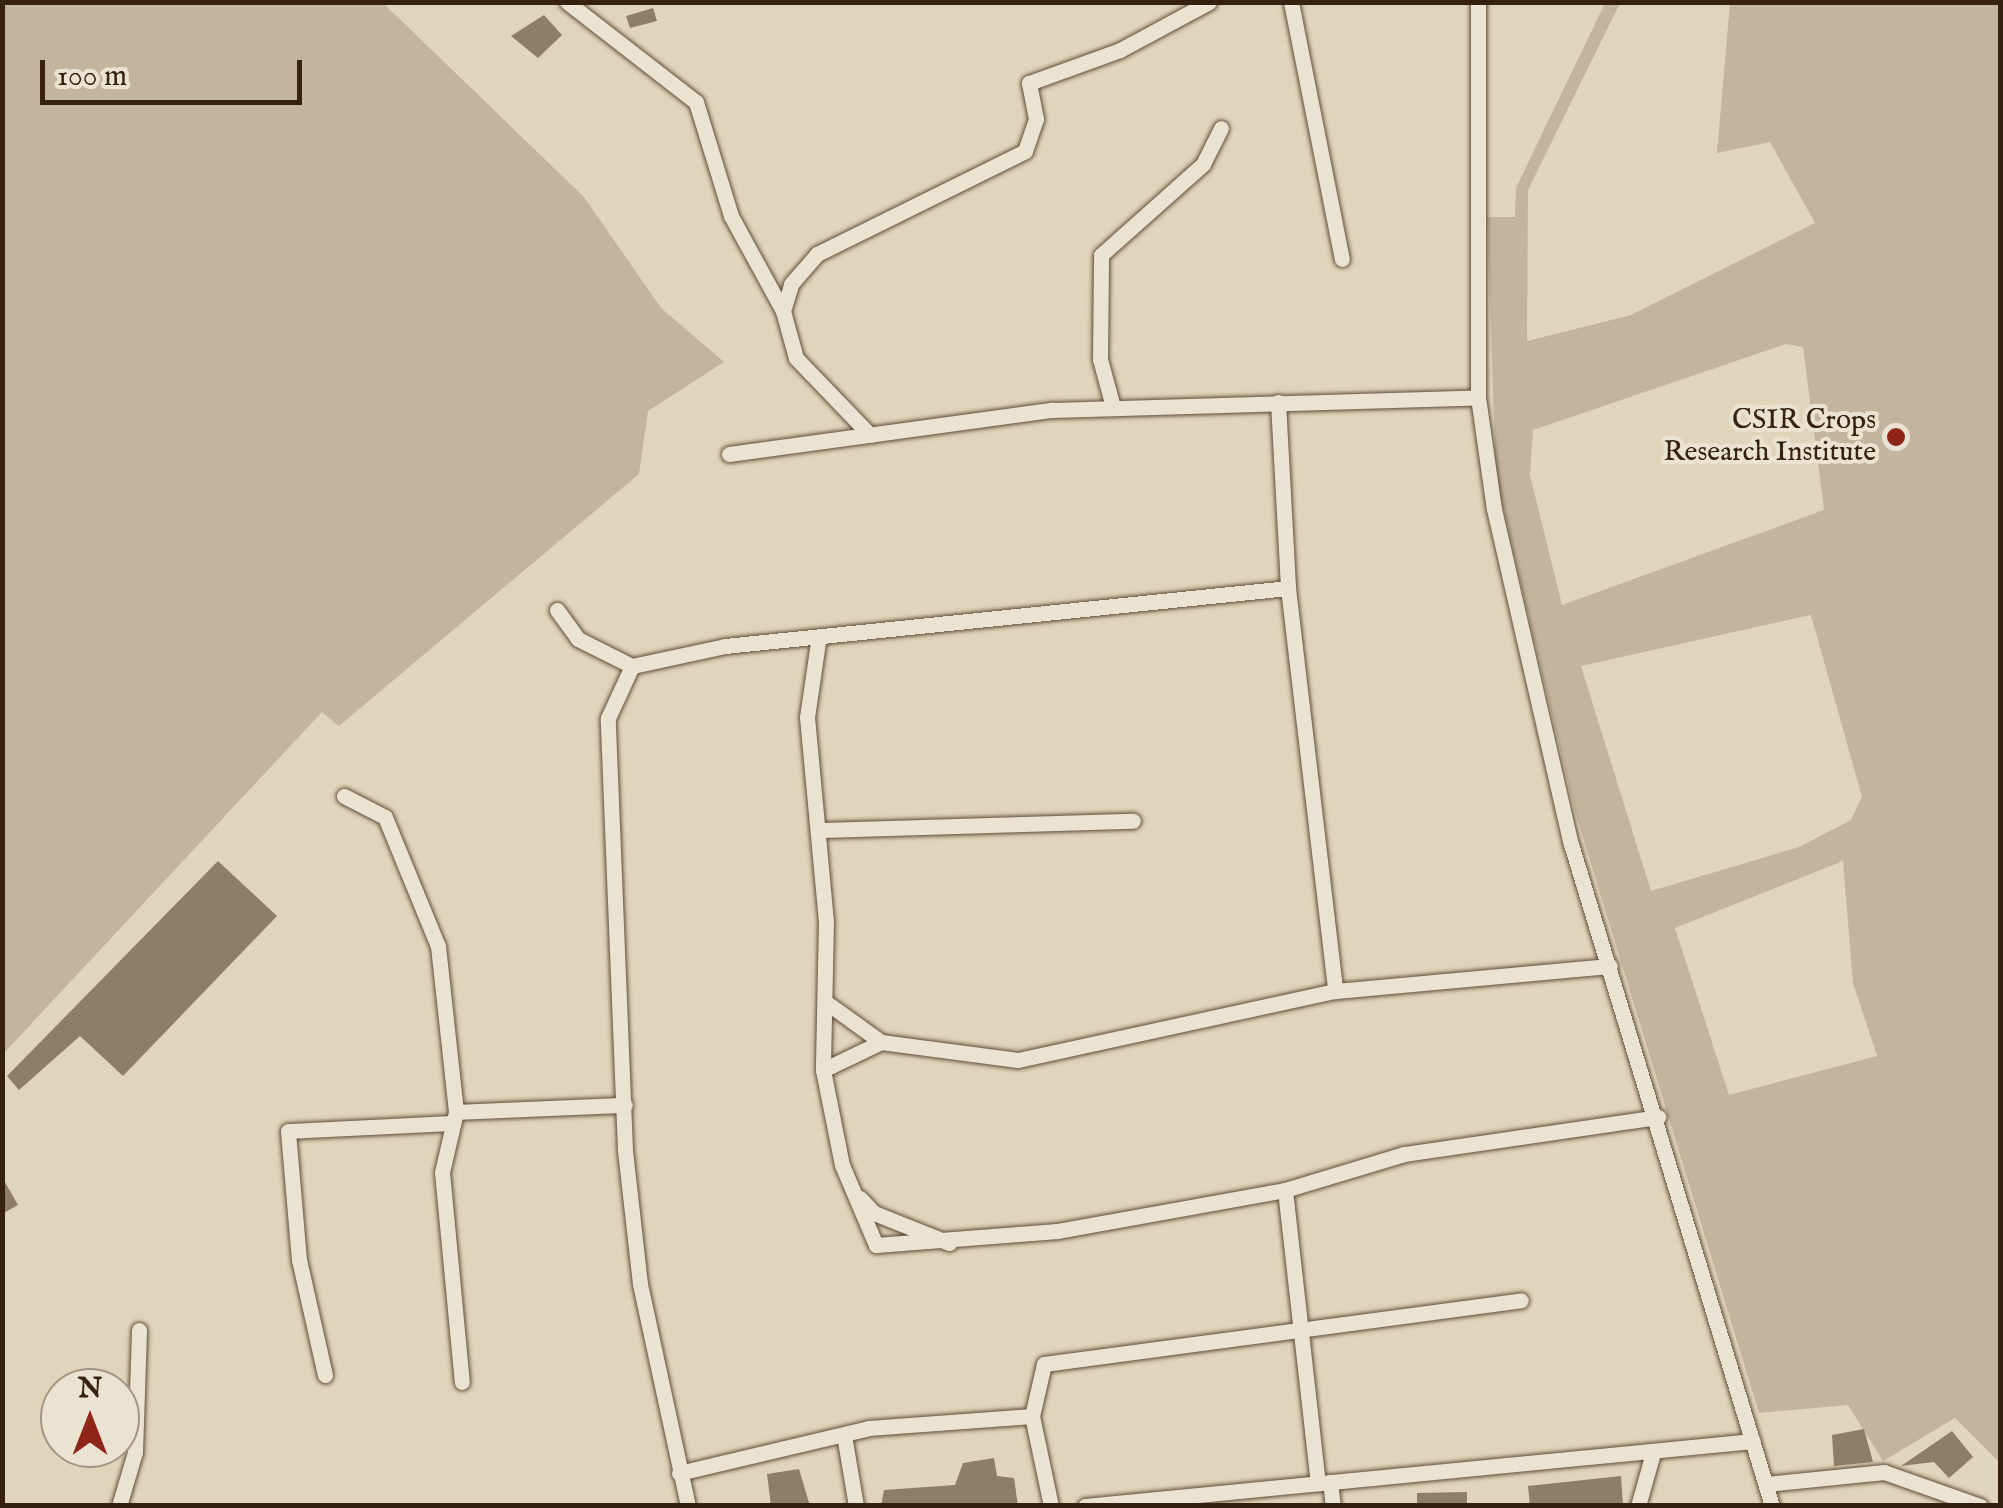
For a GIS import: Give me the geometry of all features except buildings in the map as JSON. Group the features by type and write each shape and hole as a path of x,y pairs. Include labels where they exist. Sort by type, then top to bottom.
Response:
{"street":[{"path":"567,2 696,102 731,216 784,311 805,371 870,435"},
{"path":"784,311 791,284 817,254 1025,150 1036,119 1029,83 1120,50 1209,2"},
{"path":"1291,2 1342,259"},
{"path":"1478,2 1478,397 1514,606 1610,966 1772,1506"},
{"path":"1113,407 1100,360 1101,255 1203,164 1221,128"},
{"path":"729,454 1113,407 1478,397"},
{"path":"1278,402 1288,588 1335,992"},
{"path":"557,610 578,639 632,666 724,646 818,642 1288,588"},
{"path":"818,642 807,717 822,830 827,1003 823,1070 850,1188 876,1245 951,1244 1286,1190 1404,1154 1658,1117"},
{"path":"632,666 608,718 626,1105 640,1284 688,1506"},
{"path":"344,796 385,817 421,896 450,1008 452,1117 442,1172 462,1382"},
{"path":"822,830 1132,820"},
{"path":"827,1003 881,1042 1018,1060 1335,992 1610,966"},
{"path":"823,1070 881,1042"},
{"path":"325,1376 299,1260 288,1131 626,1105"},
{"path":"850,1188 874,1213 951,1244"},
{"path":"1286,1190 1296,1331 1324,1482 1333,1506"},
{"path":"1051,1506 1032,1416 1044,1364 1520,1300"},
{"path":"119,1506 135,1452 139,1330"},
{"path":"679,1473 844,1435 1032,1416"},
{"path":"844,1435 856,1506"},
{"path":"1085,1506 1753,1441"},
{"path":"1638,1506 1653,1453"},
{"path":"1766,1484 1884,1472 1980,1506"}],"shaded area":[{"path":"3,2 383,3 584,197 661,308 724,362 648,411 639,474 339,726 322,712 3,1054"},
{"path":"1605,3 1620,3 1528,190 1527,341 1631,315 1815,223 1770,142 1717,153 1730,3 2000,3 1999,1462 1955,1418 1883,1461 1848,1405 1759,1413 1574,808 1496,477 1487,217 1515,217 1516,188","holes":["1786,344 1803,347 1824,510 1562,605 1530,475 1533,430","1811,615 1862,797 1851,820 1799,847 1651,891 1581,666","1843,861 1853,983 1877,1056 1729,1095 1675,928"]}],"place":[{"name":"CSIR Crops Research Institute","path":"1896,437"}]}
